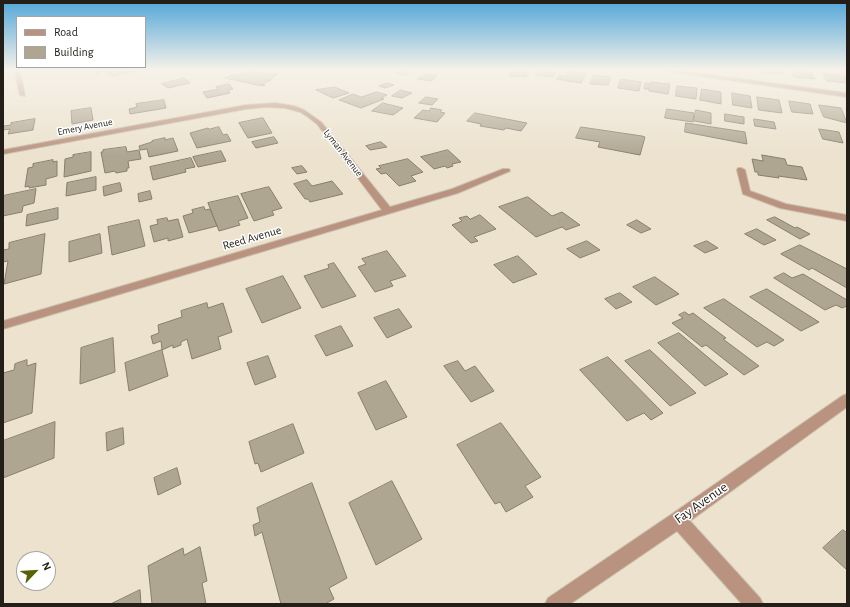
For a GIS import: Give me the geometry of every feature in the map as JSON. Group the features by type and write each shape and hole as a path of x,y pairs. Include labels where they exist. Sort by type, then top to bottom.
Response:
{"street":[{"name":"Emery Avenue","path":"3,152 246,107 266,105 289,106"},
{"name":"Lyman Avenue","path":"289,106 309,114 319,123 388,211"},
{"path":"741,170 746,192 758,198 800,211 847,218"},
{"name":"Reed Avenue","path":"3,325 455,191 506,171"},
{"name":"Fay Avenue","path":"554,604 678,520 847,400"},
{"path":"678,520 754,604"}],"building":[{"path":"343,98 384,99 361,108 339,100"},
{"path":"424,98 438,99 432,105 419,103"},
{"path":"700,98 721,98 721,104 700,100"},
{"path":"732,98 750,98 752,108 733,105"},
{"path":"757,98 767,98 779,100 782,113 759,110"},
{"path":"164,100 166,108 130,114 129,109 137,107 136,104"},
{"path":"789,101 810,104 813,114 792,112"},
{"path":"383,103 403,108 393,115 372,111"},
{"path":"819,105 841,108 847,123 824,117"},
{"path":"91,108 93,120 72,124 71,111"},
{"path":"431,108 442,110 440,112 445,113 437,122 414,118 423,110 429,111"},
{"path":"667,109 694,113 693,122 665,118"},
{"path":"696,110 711,113 711,124 694,121"},
{"path":"475,113 527,123 521,131 480,126 481,124 467,121"},
{"path":"725,114 744,117 744,124 725,121"},
{"path":"263,118 272,133 248,138 239,123"},
{"path":"35,119 33,130 8,134 10,129 3,130 4,126 11,125 11,123"},
{"path":"754,119 774,122 776,129 755,126"},
{"path":"686,123 745,132 747,144 685,132"},
{"path":"219,127 223,135 227,134 231,141 197,148 190,133 208,128"},
{"path":"581,127 645,137 640,155 598,147 600,142 576,138"},
{"path":"819,129 839,132 843,143 823,139"},
{"path":"274,137 278,143 256,148 252,142"},
{"path":"165,138 165,140 173,138 178,151 149,157 147,149 140,150 139,146"},
{"path":"381,142 387,147 370,150 366,146"},
{"path":"126,147 127,152 139,150 141,159 128,161 129,168 127,168 127,171 105,173 101,152 103,152 103,150"},
{"path":"448,150 461,162 452,164 453,166 447,168 445,166 434,169 421,157"},
{"path":"221,151 226,161 198,167 193,157"},
{"path":"91,152 91,171 64,177 65,159 73,157 73,155"},
{"path":"762,155 785,159 787,165 802,167 807,180 758,175 758,172 755,172 752,159 763,161"},
{"path":"191,158 195,167 185,169 186,172 153,180 150,167"},
{"path":"408,159 423,172 411,176 416,181 399,186 386,173 381,174 376,169 381,168 379,166"},
{"path":"53,160 53,162 57,161 57,176 46,179 46,185 29,188 29,186 25,187 28,168 33,167 33,164"},
{"path":"302,166 307,172 297,174 292,168"},
{"path":"96,177 96,190 66,196 67,183"},
{"path":"307,180 312,186 332,181 343,194 310,202 308,199 305,199 294,184"},
{"path":"120,183 122,191 104,196 103,187"},
{"path":"269,187 282,208 272,211 274,215 254,221 241,194"},
{"path":"36,189 34,203 23,206 22,212 3,216 3,196"},
{"path":"150,191 152,199 139,202 138,194"},
{"path":"238,196 248,218 238,221 240,225 219,231 208,203"},
{"path":"528,197 552,216 562,212 580,225 566,230 562,227 536,237 499,207"},
{"path":"204,207 205,210 210,209 217,226 189,233 183,216 193,213 192,210"},
{"path":"58,208 58,219 26,226 27,215"},
{"path":"480,215 496,229 474,237 478,241 471,243 452,225 462,221 459,218 467,216 470,219"},
{"path":"775,217 810,234 800,239 767,220"},
{"path":"167,218 168,221 178,219 183,237 168,241 168,238 154,242 150,226 158,224 157,220"},
{"path":"139,220 145,246 112,255 108,227"},
{"path":"637,220 651,229 641,233 627,225"},
{"path":"757,229 776,240 764,245 745,234"},
{"path":"45,234 41,274 4,284 8,261 3,262 3,250 9,249 9,243"},
{"path":"100,234 102,253 69,262 69,242"},
{"path":"587,241 600,250 580,258 567,249"},
{"path":"707,241 718,248 705,253 694,246"},
{"path":"800,245 847,269 847,288 812,268 809,270 781,254"},
{"path":"387,251 406,276 390,281 393,286 375,292 358,267 366,264 362,259"},
{"path":"518,256 537,274 513,283 494,265"},
{"path":"334,263 356,296 322,308 304,276 329,268 328,265"},
{"path":"784,273 792,278 803,274 847,300 847,306 842,308 836,305 825,310 774,278"},
{"path":"283,276 301,308 262,323 246,289"},
{"path":"655,277 679,294 656,305 633,287"},
{"path":"767,289 819,322 801,331 750,297"},
{"path":"620,293 632,302 616,309 605,299"},
{"path":"724,299 784,340 774,346 767,342 757,347 704,308"},
{"path":"207,303 208,308 223,303 232,332 218,337 221,349 192,359 187,339 181,342 181,345 173,348 173,345 162,350 161,341 153,344 151,336 159,333 158,325 182,317 181,311"},
{"path":"399,309 412,327 387,338 374,318"},
{"path":"685,312 689,315 693,313 726,338 723,339 759,366 744,375 706,345 702,347 672,323 683,318 679,315"},
{"path":"341,326 353,346 326,356 315,336"},
{"path":"679,333 728,374 705,386 658,343"},
{"path":"113,338 115,372 80,384 81,348"},
{"path":"162,350 168,376 129,391 125,363"},
{"path":"650,350 696,393 670,406 625,361"},
{"path":"268,356 276,377 255,385 247,363"},
{"path":"608,357 663,413 651,420 644,413 627,421 580,370"},
{"path":"27,360 27,366 36,363 32,413 3,423 3,373 14,370 15,364"},
{"path":"458,361 465,371 475,366 494,391 471,402 444,366"},
{"path":"386,381 407,417 376,430 358,393"},
{"path":"55,422 54,458 3,478 3,441"},
{"path":"501,423 541,477 525,486 533,497 506,512 500,502 495,504 457,445"},
{"path":"293,424 304,453 261,472 258,463 255,464 249,442"},
{"path":"123,428 124,444 107,451 106,433"},
{"path":"177,468 181,484 158,495 154,478"},
{"path":"392,481 422,539 376,565 349,503"},
{"path":"312,483 347,578 329,588 334,599 325,604 281,604 262,532 255,536 253,525 260,522 257,508"},
{"path":"843,530 847,533 847,570 823,548"},
{"path":"200,547 207,581 202,583 206,604 152,604 148,566 183,548 184,555"},
{"path":"140,590 141,604 111,604"}]}
